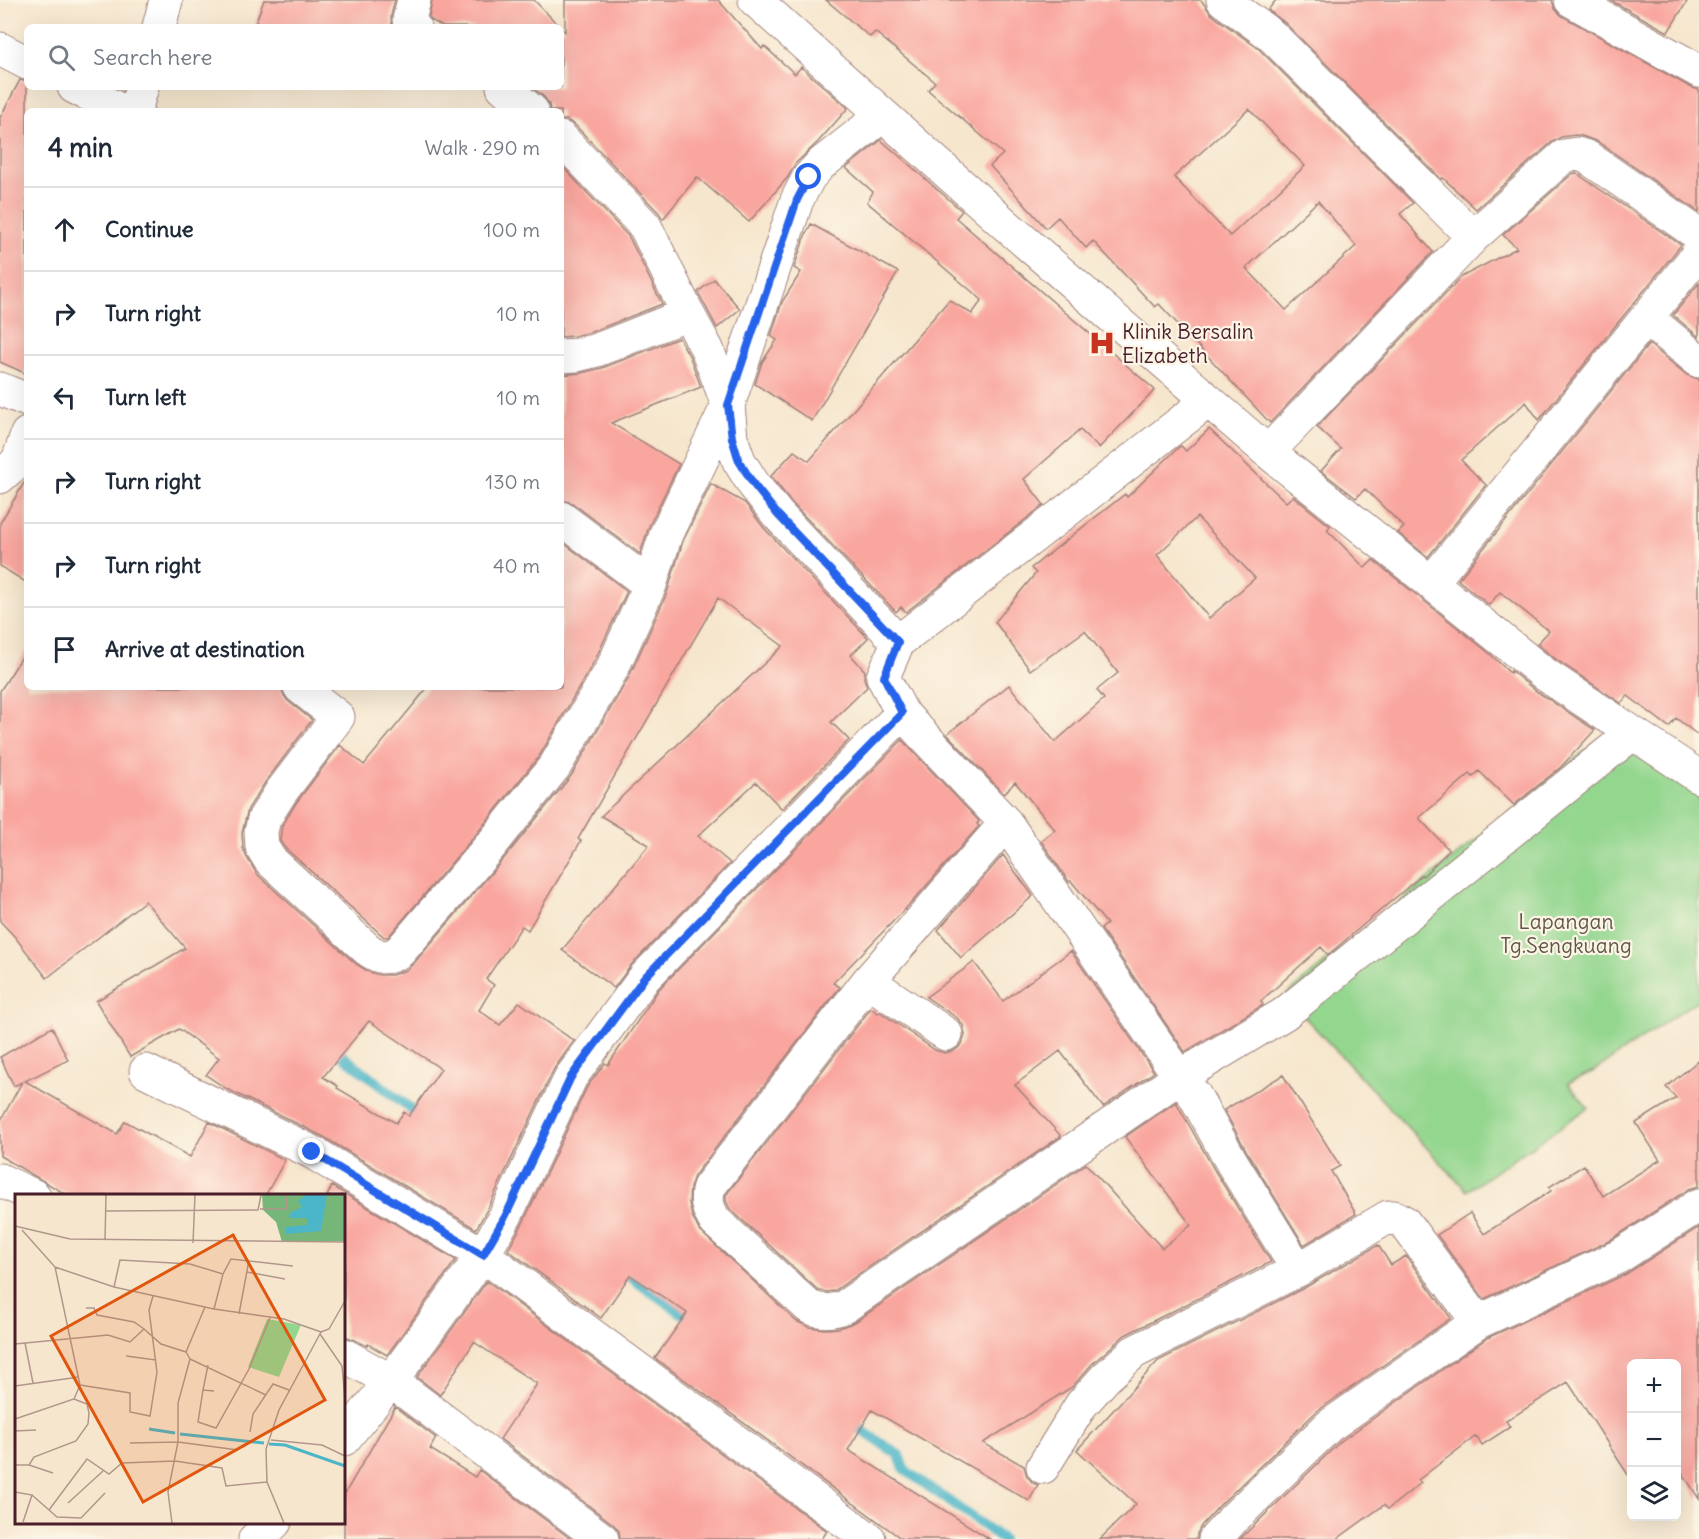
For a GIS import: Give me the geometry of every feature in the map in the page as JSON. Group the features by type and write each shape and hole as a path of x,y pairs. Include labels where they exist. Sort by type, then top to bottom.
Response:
{"street":[{"path":"160,24 166,0"},
{"path":"412,24 410,20 414,0"},
{"path":"755,0 1268,452 1546,675 1699,777"},
{"path":"1223,0 1271,35 1473,237"},
{"path":"1571,0 1699,71"},
{"path":"0,49 24,61"},
{"path":"80,90 116,108"},
{"path":"136,108 141,90"},
{"path":"507,90 528,108"},
{"path":"304,690 338,717 281,792 264,819 261,832 262,847 270,860 367,949 384,958 393,957 492,844 555,766 612,669 650,585 666,534 728,405 797,200 809,177 821,164 883,115"},
{"path":"564,141 645,226 707,349 728,405 732,438 739,461 754,485 778,515 898,642"},
{"path":"1268,452 1473,237 1563,156 1577,154 1587,158 1699,235"},
{"path":"1431,583 1699,253"},
{"path":"564,356 597,350 688,314"},
{"path":"1647,318 1699,361"},
{"path":"0,389 24,399"},
{"path":"1208,401 898,642 884,677 902,713 1006,823 1195,1096 1231,1161 1298,1270"},
{"path":"564,520 650,585"},
{"path":"345,1438 391,1381 483,1255 506,1215 571,1077 645,977 902,713"},
{"path":"1006,823 868,981 709,1187 706,1199 708,1209 715,1221 809,1307 821,1311 832,1311 844,1307 1180,1077 1284,1014 1633,733"},
{"path":"868,981 946,1034"},
{"path":"146,1071 312,1152 483,1255 869,1539"},
{"path":"0,1180 30,1194"},
{"path":"1215,1539 1329,1426 1478,1322 1618,1257 1699,1205"},
{"path":"1042,1467 1081,1405 1105,1378 1134,1352 1298,1270 1388,1217 1400,1218 1404,1222 1478,1322"},
{"path":"345,1356 391,1381 602,1539"},
{"path":"255,1539 273,1524"}],"green space":[{"name":"Lapangan Tg.Sengkuang","path":"1608,732 1699,788 1699,999 1594,1071 1568,1083 1588,1108 1467,1191 1285,996"}],"building":[{"path":"264,0 395,0 391,16 392,24 255,24"},
{"path":"432,0 534,0 557,24 438,24 429,16"},
{"path":"565,0 718,0 762,49 764,46 795,74 801,67 848,108 795,164 788,177 749,222 697,177 663,219 575,125 564,120 564,108 550,108 544,97 536,90 564,90"},
{"path":"826,0 1201,0 1212,15 1259,49 1413,203 1400,214 1433,252 1270,423 1159,304 1155,307 1093,241 1086,248 1058,217 1046,228 990,166 1003,154 928,90 935,82 875,32 870,37","holes":["1249,109 1305,166 1230,236 1174,177","1318,201 1356,246 1286,310 1246,268"]},
{"path":"1276,0 1552,0 1555,9 1562,16 1699,90 1699,212 1598,142 1575,135 1561,137 1552,142 1476,209 1443,178 1441,179 1284,22 1268,10"},
{"path":"1610,0 1688,0 1668,32"},
{"path":"20,80 24,81 24,90 27,90 27,108 24,108 24,373 0,362 0,118"},
{"path":"881,140 962,211 956,218 1155,390 1099,448 1080,430 1024,479 1044,505 906,612 901,607 896,612 792,503 771,476 794,451 809,461 949,300 972,314 982,300 867,202 873,192 846,168"},
{"path":"564,168 629,237 662,304 591,332 564,337"},
{"path":"1576,173 1681,245 1539,420 1526,402 1461,460 1486,485 1428,557 1398,533 1404,527 1365,489 1356,498 1321,471 1341,449 1317,427 1461,277 1517,248 1503,235 1572,174"},
{"path":"811,224 898,272 812,421 755,384 762,362 777,340 771,336 782,302 801,272 794,268"},
{"path":"714,279 740,309 717,328 698,292"},
{"path":"1699,283 1699,337 1673,315"},
{"path":"679,338 690,357 701,387 611,423 679,464 649,526 640,554 572,503 564,501 564,375 602,368"},
{"path":"1649,344 1687,375 1699,379 1699,736 1676,718 1669,727 1628,696 1621,703 1537,644 1549,631 1500,592 1489,605 1458,580"},
{"path":"1209,429 1286,502 1293,496 1330,526 1327,530 1365,568 1373,560 1489,653 1510,673 1511,671 1536,691 1595,730 1561,767 1514,805 1479,771 1473,777 1470,774 1419,818 1449,850 1423,876 1328,955 1321,947 1261,1001 1263,1005 1185,1052 1101,929 1107,924 1071,881 1069,882 1041,841 1055,830 1015,782 1004,794 947,734 1009,685 1055,742 1104,699 1097,690 1118,673 1085,631 1030,670 995,622 1036,573 1031,568 1125,494 1127,497 1179,447 1181,446 1186,451","holes":["1197,517 1255,578 1209,618 1157,555"]},
{"path":"24,483 24,581 0,566 0,523"},
{"path":"711,484 745,503 764,528 868,638 851,655 865,671 864,678 867,687 831,722 849,740 782,809 756,782 698,836 730,863 632,964 614,988 562,950 649,845 601,816 783,646 718,598 578,839 581,841 528,930 522,926 486,979 494,985 479,1010 500,1025 519,1002 574,1041 554,1069 476,1229 322,1136 227,1089 206,1075 219,1058 179,1029 130,1057 96,1001 185,948 145,901 47,978 0,921 0,691 24,654 24,690 282,690 288,701 312,720 248,809 242,833 246,856 257,874 356,964 369,972 392,975 406,970 414,963 571,776 629,677 667,593 683,541","holes":["369,1021 441,1069 409,1116 404,1112 396,1123 337,1088 338,1086 323,1077"]},
{"path":"564,543 627,591 595,660 540,755 388,937 384,937 280,841 282,826 296,803 340,745 364,765 426,690 564,690"},
{"path":"902,740 979,821 977,824 979,826 913,901 833,983 840,987 694,1176 689,1203 699,1230 796,1321 809,1327 825,1329 839,1328 855,1322 1086,1164 1162,1248 1191,1225 1125,1137 1176,1102 1271,1262 1125,1335 1092,1364 1072,1387 983,1443 1024,1466 1027,1476 1038,1485 1029,1501 872,1410 848,1450 990,1539 902,1539 655,1358 687,1313 630,1275 601,1318 508,1250 587,1087 605,1063 608,1065 659,989"},
{"path":"1003,855 1033,896 961,958 938,930"},
{"path":"1071,951 1154,1072 1103,1107 1060,1051 1015,1085 1061,1136 834,1291 819,1291 730,1209 726,1195 871,1008 935,1050 944,1053 954,1051 962,1044 965,1035 963,1025 957,1018 926,997 974,962 1003,1001"},
{"path":"52,1027 68,1060 25,1081 117,1134 125,1121 190,1157 209,1122 285,1160 266,1194 66,1194 0,1156 0,1122 22,1082 14,1086 0,1057"},
{"path":"1699,1060 1699,1186 1689,1189 1609,1241 1484,1299 1437,1235 1470,1213 1484,1234 1551,1191 1549,1187 1584,1165 1603,1196 1660,1160 1636,1123 1676,1098 1666,1087"},
{"path":"1283,1075 1340,1166 1331,1171 1356,1214 1304,1245 1224,1110"},
{"path":"332,1186 456,1260 387,1355 368,1344 367,1346 345,1336 345,1194 328,1194"},
{"path":"1699,1227 1699,1499 1681,1470 1681,1359 1627,1359 1627,1473 1568,1382 1506,1421 1510,1427 1482,1445 1476,1436 1418,1480 1421,1483 1388,1509 1384,1505 1337,1539 1240,1539 1341,1441 1487,1338 1626,1274"},
{"path":"1378,1245 1391,1265 1406,1256 1451,1318 1316,1412 1220,1505 1201,1526 1197,1539 1100,1539 1136,1504 1077,1450 1158,1361 1306,1287"},
{"path":"487,1281 827,1531 822,1539 620,1539 619,1531 613,1524 500,1439 537,1384 474,1342 440,1395 417,1377"},
{"path":"395,1407 436,1438 430,1449 475,1477 479,1470 571,1539 344,1539 345,1493"}],"waterway":[{"path":"334,1049 424,1119"},
{"path":"620,1269 695,1322"},
{"path":"849,1422 899,1455 904,1469 1002,1539"}],"place":[{"name":"Klinik Bersalin Elizabeth","path":"1102,343"}],"route":[{"path":"312,1152 483,1255 506,1215 571,1077 645,977 902,713 884,677 898,642 778,515 754,485 739,461 732,438 728,405 797,200 809,177"}]}
